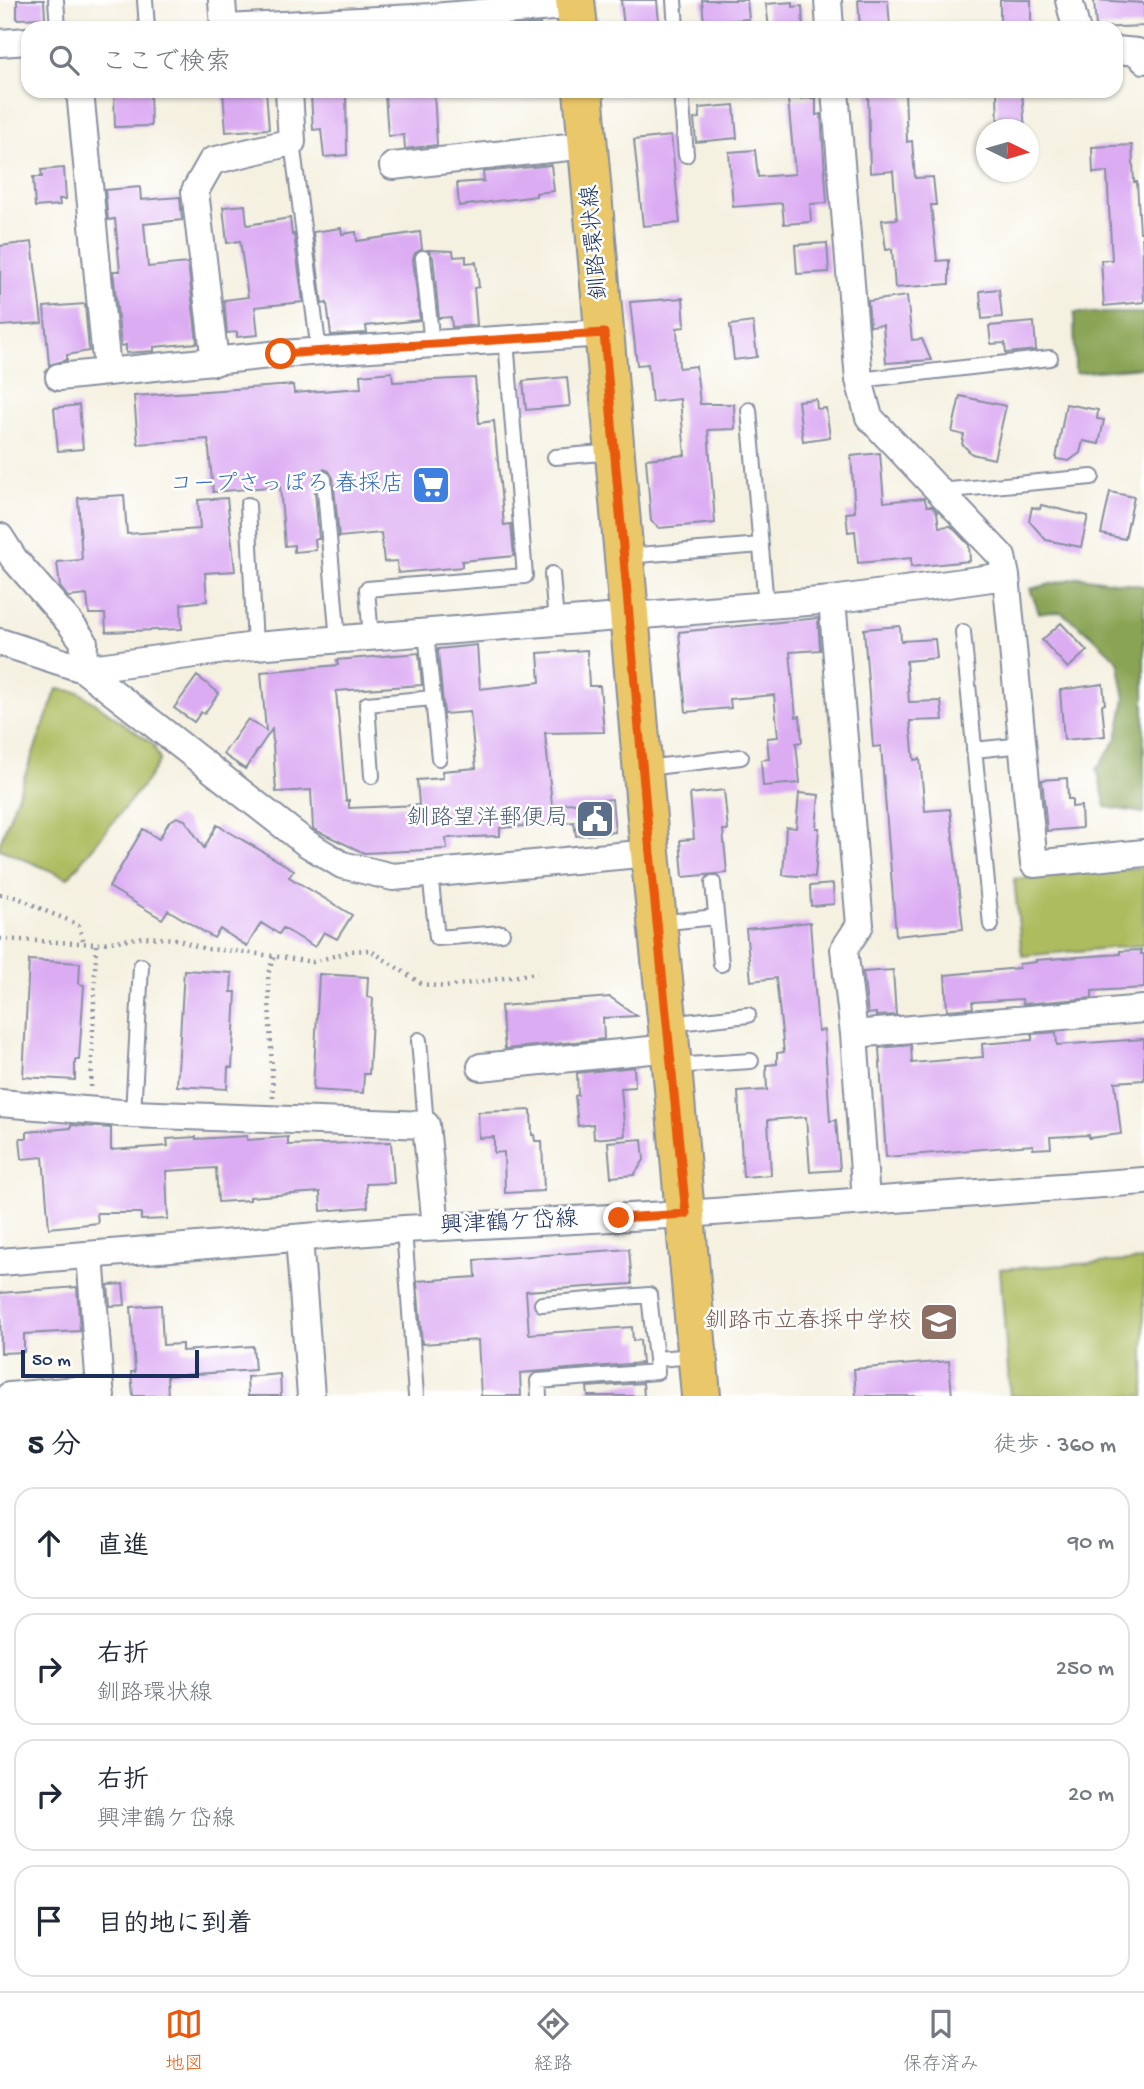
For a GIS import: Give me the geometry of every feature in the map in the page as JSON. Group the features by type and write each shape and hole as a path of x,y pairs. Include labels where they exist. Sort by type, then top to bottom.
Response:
{"main road":[{"name":"釧路環状線","path":"584,98 701,1396"}],"street":[{"path":"222,0 225,21"},
{"path":"828,0 830,21"},
{"path":"1069,0 1074,21"},
{"path":"303,21 337,12 433,18 576,11"},
{"path":"0,43 21,42"},
{"path":"1123,51 1137,52 1144,60"},
{"path":"81,98 107,370"},
{"path":"215,362 195,191 212,161 292,142 289,98"},
{"path":"836,98 859,380 869,417 1002,557 1034,864 1144,853"},
{"path":"393,166 587,145"},
{"path":"59,377 107,370 319,352 604,333"},
{"path":"0,537 14,559 84,642 83,669"},
{"path":"83,669 255,646 832,600 1006,576"},
{"path":"832,600 860,925 844,949 854,1034 866,1200"},
{"path":"0,642 83,669 306,843 342,865 394,877 650,853"},
{"path":"854,1034 1144,1009"},
{"path":"481,1067 670,1046"},
{"path":"0,1103 134,1107 426,1125 436,1227"},
{"name":"興津鶴ケ岱線","path":"0,1262 404,1229 686,1214 1144,1181"},
{"path":"299,1238 311,1396"},
{"path":"9,1396 101,1392 90,1255"}],"lane":[{"path":"56,0 58,21"},
{"path":"145,0 147,21"},
{"path":"674,0 676,21"},
{"path":"682,98 686,155"},
{"path":"292,142 319,352"},
{"path":"422,258 432,345"},
{"path":"371,638 367,589 525,576 506,340"},
{"path":"859,380 1050,359"},
{"path":"750,410 766,606"},
{"path":"555,457 615,452"},
{"path":"939,491 1092,477"},
{"path":"324,479 338,641"},
{"path":"248,505 255,646"},
{"path":"625,556 761,545"},
{"path":"552,574 556,623"},
{"path":"963,632 991,925"},
{"path":"426,634 439,758"},
{"path":"372,776 367,704 433,698"},
{"path":"974,750 1023,745"},
{"path":"643,769 741,757"},
{"path":"430,873 437,938 502,933"},
{"path":"713,884 720,964"},
{"path":"657,923 716,917"},
{"path":"134,1107 141,966"},
{"path":"670,1046 748,1015"},
{"path":"419,1040 426,1125"},
{"path":"670,1046 751,1060"},
{"path":"404,1229 416,1396"},
{"path":"539,1396 538,1381 657,1372 649,1295 542,1304"},
{"path":"656,1359 698,1356"}],"path":[{"path":"0,895 12,895 69,919 79,926 84,943"},
{"path":"0,939 96,944 144,937 176,939 205,949 237,950 313,962 351,951 370,950 422,984 445,987 537,973"},
{"path":"96,944 91,1098 134,1107"},
{"path":"273,1106 268,974 274,956"}],"green space":[{"path":"1074,313 1144,313 1144,367 1075,373"},
{"path":"1080,577 1144,586 1144,813 1106,807 1097,769 1117,738 1125,699 1118,661 1091,635 1061,612 1039,613 1030,589"},
{"path":"57,689 79,692 153,744 160,760 68,878 0,849"},
{"path":"1144,867 1144,945 1022,956 1014,879"},
{"path":"1144,1260 1144,1396 1010,1396 1000,1269"}],"building":[{"path":"17,0 44,0 45,18 17,19"},
{"path":"621,0 657,0 659,21 623,21"},
{"path":"702,0 747,0 749,19 704,21"},
{"path":"858,0 888,0 890,21 860,21"},
{"path":"1000,0 1031,0 1031,21 1000,21"},
{"path":"1094,0 1144,3 1144,26 1123,27 1123,21 1096,21"},
{"path":"793,2 793,7 802,6 803,21 768,21 766,4"},
{"path":"114,98 150,98 151,126 115,127"},
{"path":"224,98 267,98 269,129 226,132"},
{"path":"311,98 346,98 347,155 324,157 321,129 313,130"},
{"path":"385,98 434,98 437,145 405,149 404,135 388,136"},
{"path":"816,98 816,115 821,114 827,203 810,204 811,222 784,224 782,203 733,207 729,152 755,150 758,177 795,174 788,99"},
{"path":"868,98 905,98 907,142 912,141 915,178 933,177 936,205 931,205 937,261 949,260 949,284 895,288 892,249 886,250 882,220 897,219 893,171 870,173"},
{"path":"997,98 1023,98 1024,119 998,119"},
{"path":"734,105 737,138 696,142 694,119 700,118 699,108"},
{"path":"671,136 680,223 643,226 634,140"},
{"path":"1132,145 1134,182 1137,182 1142,232 1144,302 1104,306 1101,260 1112,260 1107,172 1093,173 1092,147"},
{"path":"551,165 554,191 536,193 536,196 459,206 457,183 484,181 483,172"},
{"path":"64,168 66,199 59,199 60,205 35,207 33,177 42,177 41,170"},
{"path":"140,187 141,200 180,197 182,220 144,224 148,267 188,263 197,343 126,353 126,345 121,346 113,271 120,271 115,219 108,220 105,190"},
{"path":"245,205 247,225 290,218 303,302 255,307 258,335 237,337 237,332 227,333 224,300 248,297 240,241 227,243 223,207"},
{"path":"341,228 342,234 356,232 357,241 420,232 422,249 415,253 413,259 420,320 366,326 367,333 331,335 327,303 322,304 313,232"},
{"path":"32,242 42,323 0,326 0,246"},
{"path":"827,243 829,272 797,274 795,245"},
{"path":"428,250 453,251 454,257 466,256 466,263 476,262 479,287 474,288 477,325 452,327 451,317 439,318 433,257"},
{"path":"999,289 1002,317 982,319 980,291"},
{"path":"907,296 912,340 922,339 931,360 886,363 883,325 870,326 868,301"},
{"path":"683,298 685,327 677,328 679,368 696,366 700,404 734,404 735,429 708,430 715,523 659,528 651,521 646,459 685,455 680,399 652,402 648,364 637,365 630,302"},
{"path":"85,304 89,351 67,355 67,360 49,365 44,307"},
{"path":"753,322 757,357 734,360 730,325"},
{"path":"1034,322 1036,350 1006,353 1005,343 991,344 989,326"},
{"path":"392,372 393,382 475,378 479,423 494,421 504,525 511,524 514,556 462,561 462,567 398,573 397,561 384,562 381,533 339,537 333,478 329,471 324,469 318,472 314,479 319,539 315,539 316,550 294,552 294,545 285,546 280,486 213,492 208,439 138,444 134,396 293,385 294,393 361,388 360,375"},
{"path":"567,377 570,406 526,410 523,381"},
{"path":"960,396 1006,406 994,459 972,454 962,444 964,435 952,432"},
{"path":"816,399 817,409 826,408 830,437 803,441 798,401"},
{"path":"1066,404 1098,410 1097,419 1104,420 1099,444 1083,441 1080,453 1069,461 1056,459"},
{"path":"79,405 83,449 58,451 54,408"},
{"path":"880,453 884,502 924,498 927,506 932,506 937,512 939,527 951,526 969,545 970,561 911,567 911,558 858,563 855,531 848,532 846,513 855,512 851,456"},
{"path":"1110,492 1134,497 1125,539 1101,534"},
{"path":"124,495 127,534 200,529 198,500 227,498 235,571 205,573 207,601 181,604 182,629 106,632 105,614 89,614 87,595 68,597 60,587 57,562 82,560 78,498"},
{"path":"1041,505 1088,516 1081,547 1046,540 1029,521 1032,507 1040,509"},
{"path":"818,618 820,650 790,652 796,717 800,716 802,742 796,743 800,783 763,786 761,760 769,759 767,738 778,737 774,695 730,699 731,708 686,712 679,632"},
{"path":"1061,623 1087,651 1068,668 1042,640"},
{"path":"900,626 901,641 935,639 937,658 906,661 909,702 941,701 943,720 910,721 914,760 920,759 925,811 950,809 963,929 896,936 881,746 873,747 864,629"},
{"path":"477,645 480,689 540,682 538,653 587,650 589,686 600,686 604,732 545,733 552,805 612,799 615,832 576,836 574,822 500,828 500,836 446,838 447,849 364,853 313,829 311,790 276,792 272,729 245,769 223,754 248,719 266,731 261,672 338,665 337,660 419,653 422,685 336,691 346,801 349,800 349,808 419,805 417,780 443,778 442,771 476,768 470,712 444,714 438,649"},
{"path":"197,676 219,693 204,714 201,712 194,722 174,708"},
{"path":"1103,684 1105,736 1064,740 1060,690"},
{"path":"1067,778 1068,799 1072,799 1072,807 1081,806 1082,828 1047,831 1042,780"},
{"path":"724,790 728,830 723,830 727,873 683,877 680,840 694,839 690,794"},
{"path":"799,793 819,795 815,877 783,875 786,827 796,828"},
{"path":"177,817 185,820 204,848 217,825 294,870 289,877 352,915 337,939 324,932 315,947 283,928 279,934 261,923 247,946 220,929 214,938 168,910 162,919 109,887 143,829 159,839 169,822"},
{"path":"833,884 834,904 811,906 810,886"},
{"path":"810,922 818,1031 824,1030 830,1121 836,1120 840,1170 810,1172 806,1117 768,1120 771,1175 743,1177 738,1092 767,1090 766,1065 777,1064 777,1053 784,1052 776,978 751,981 746,929"},
{"path":"1141,950 1141,954 1144,954 1144,988 1092,991 1092,998 1023,1004 1022,999 972,1002 973,1008 947,1010 945,975 1019,968 1019,964 1036,960"},
{"path":"29,960 80,963 79,984 84,985 75,1080 23,1077"},
{"path":"184,970 232,973 231,992 236,992 232,1068 228,1067 227,1089 177,1086"},
{"path":"893,970 896,1015 868,1014 863,972"},
{"path":"319,974 368,977 367,997 373,998 369,1074 364,1074 363,1093 313,1090"},
{"path":"610,997 637,1016 603,1018 604,1039 505,1049 501,1006"},
{"path":"1056,1032 1057,1045 1144,1039 1144,1080 1115,1082 1121,1134 1089,1138 1089,1135 1050,1137 1051,1148 1033,1149 1033,1145 886,1157 879,1048 911,1045 912,1063 983,1057 982,1044 1032,1040 1032,1034"},
{"path":"634,1067 635,1087 621,1088 625,1136 594,1139 593,1124 578,1126 575,1096 578,1095 577,1073"},
{"path":"531,1110 532,1135 535,1141 542,1141 544,1191 505,1193 504,1152 494,1153 494,1137 479,1138 478,1112"},
{"path":"71,1125 111,1128 111,1150 168,1146 167,1139 196,1137 247,1136 247,1140 288,1137 288,1145 391,1142 394,1183 366,1184 368,1207 321,1211 320,1192 218,1202 216,1168 166,1171 168,1219 141,1220 141,1213 97,1213 98,1223 49,1228 43,1157 22,1159 20,1138 27,1138 27,1132 71,1128"},
{"path":"642,1139 644,1160 634,1175 611,1177 608,1142"},
{"path":"629,1249 632,1284 526,1291 529,1334 632,1327 633,1341 640,1340 642,1363 520,1373 521,1396 481,1396 478,1340 422,1344 417,1281 476,1277 475,1260"},
{"path":"123,1284 125,1305 110,1306 108,1285"},
{"path":"77,1287 80,1331 24,1334 24,1352 1,1353 0,1293"},
{"path":"161,1305 163,1345 182,1344 182,1351 253,1346 255,1370 167,1376 168,1396 133,1396 131,1372 135,1372 131,1307"},
{"path":"949,1361 952,1396 856,1396 854,1369"},
{"path":"280,1374 281,1396 248,1396 247,1377"},
{"path":"643,1383 644,1396 588,1396 587,1387"}],"place":[{"name":"コープさっぽろ 春採店","path":"431,485"},
{"name":"釧路望洋郵便局","path":"595,819"},
{"name":"釧路市立春採中学校","path":"939,1322"}],"route":[{"path":"281,354 604,333 650,853 686,1214 619,1218"}]}
